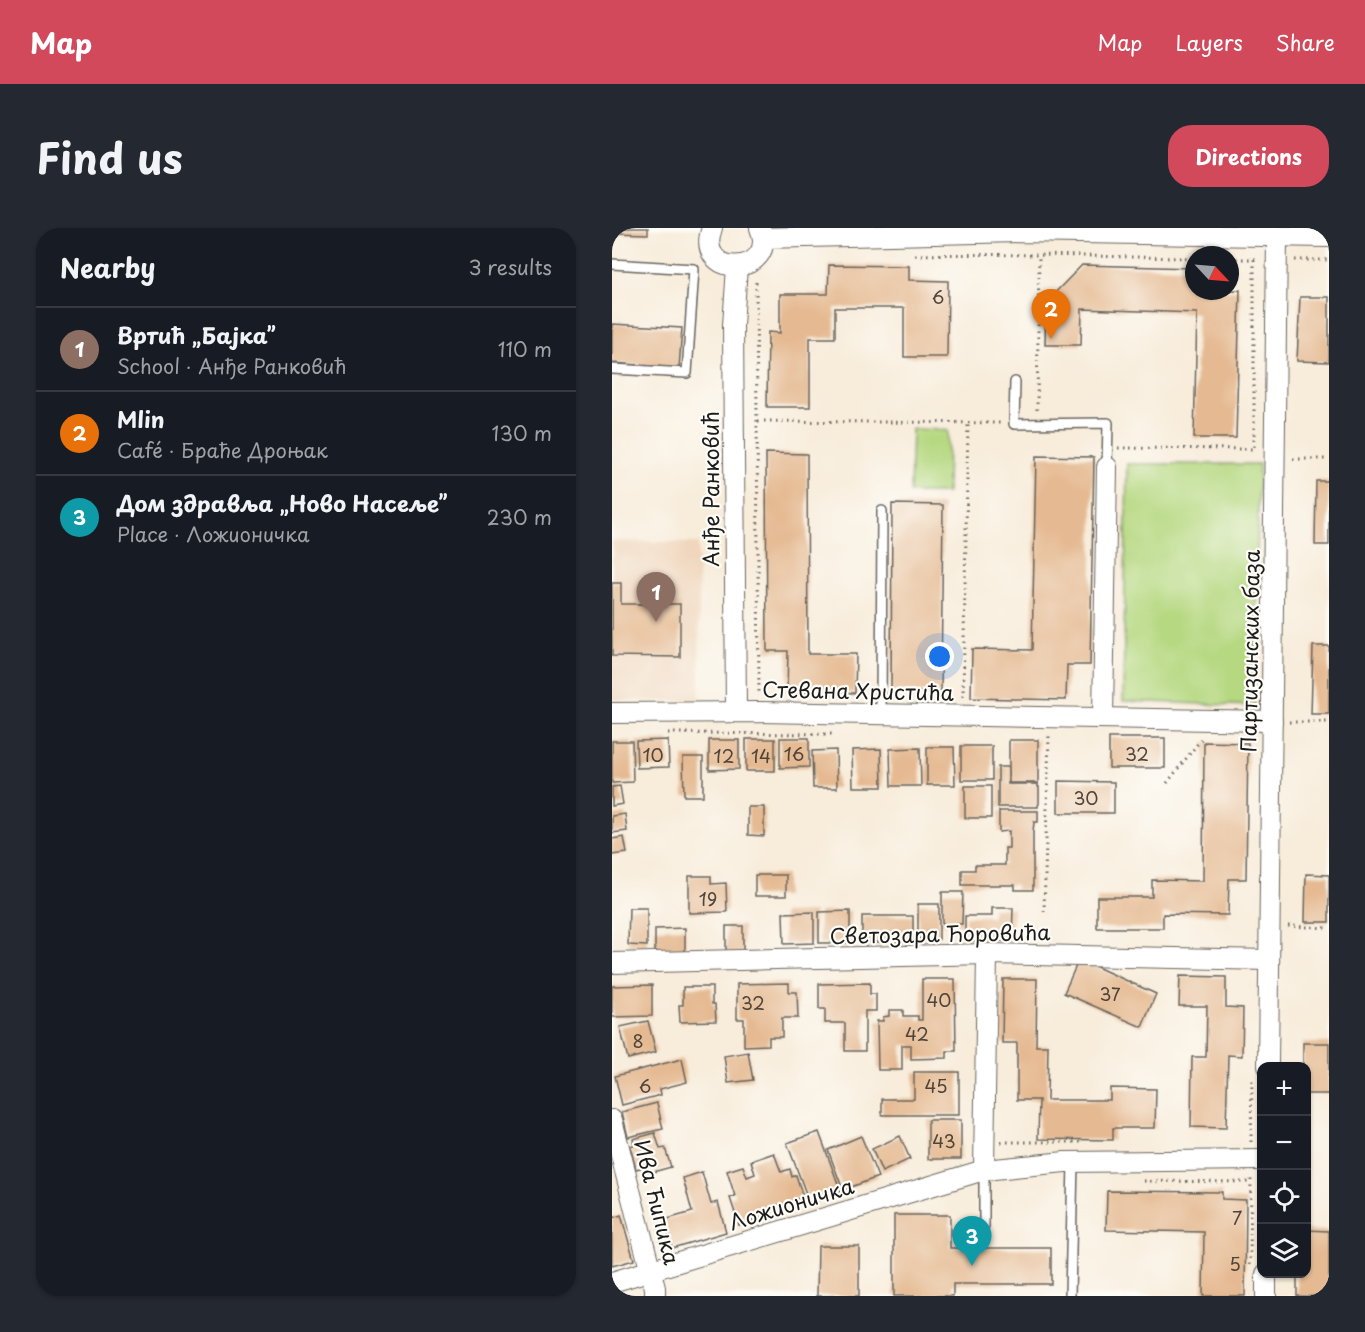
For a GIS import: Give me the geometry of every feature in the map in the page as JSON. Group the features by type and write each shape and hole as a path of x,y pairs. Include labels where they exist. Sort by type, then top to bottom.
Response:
{"street":[{"path":"712,228 709,237 712,252 722,263 737,267 753,261 759,254 762,246 761,233 1277,232 1329,237"},
{"name":"Партизанских база","path":"1268,1062 1277,232"},
{"name":"Анђе Ранковић","path":"736,711 733,325 737,267"},
{"path":"1103,718 1108,458"},
{"name":"Стевана Христића","path":"612,713 736,711 1272,721"},
{"path":"984,1170 987,954"},
{"name":"Светозара Ћоровића","path":"612,963 987,954 1269,960"},
{"name":"Ива Ћипика","path":"612,1120 655,1288 655,1296"},
{"name":"Ложионичка","path":"612,1282 984,1170 1073,1162 1257,1160"},
{"path":"1266,1278 1266,1296"}],"lane":[{"path":"612,264 694,269 687,373 612,369"},
{"path":"1015,382 1014,423 1108,423 1108,458"},
{"path":"881,714 882,511"},
{"path":"1070,1296 1073,1162"},
{"path":"984,1170 984,1226"}],"path":[{"path":"911,255 994,254 1185,258"},
{"path":"1037,423 1039,256"},
{"path":"1108,458 1254,449 1254,259"},
{"path":"756,283 759,712"},
{"path":"758,421 1014,423"},
{"path":"963,716 968,423"},
{"path":"1293,459 1329,459"},
{"path":"1272,721 1329,722"},
{"path":"1044,912 1049,735"},
{"path":"1167,783 1205,735"},
{"path":"1288,926 1329,928"},
{"path":"1144,1181 1251,1182"}],"shaded area":[{"path":"612,541 698,543 700,701 612,700"}],"green space":[{"path":"912,429 948,430 947,493 910,493"},
{"path":"1127,464 1259,464 1254,706 1123,701"}],"building":[{"path":"612,228 648,228 648,234 612,233"},
{"path":"829,265 909,266 909,280 948,281 947,357 904,357 904,308 835,308 835,338 810,338 810,407 767,407 768,332 780,333 780,294 828,294"},
{"path":"1082,265 1185,268 1185,300 1239,300 1240,290 1236,438 1194,438 1197,313 1082,309 1081,345 1045,345 1046,302"},
{"path":"1300,297 1329,297 1329,362 1297,361"},
{"path":"612,324 682,328 679,368 612,363"},
{"path":"766,453 807,454 808,654 856,654 855,693 787,692 788,651 767,651"},
{"path":"1036,456 1094,457 1090,665 1067,665 1066,700 971,698 972,649 1032,650"},
{"path":"1316,481 1329,481 1329,545 1315,545"},
{"path":"892,504 943,505 941,692 891,692"},
{"path":"612,583 621,583 621,604 680,604 680,657 612,656"},
{"path":"1313,646 1329,646 1329,714 1311,714"},
{"path":"780,738 809,738 809,767 780,768"},
{"path":"1109,738 1165,738 1165,768 1109,768"},
{"path":"746,739 775,739 775,771 746,771"},
{"path":"668,740 669,767 637,768 636,741"},
{"path":"709,740 739,740 739,769 709,770"},
{"path":"1009,740 1038,740 1038,783 1009,783"},
{"path":"612,741 632,741 633,782 612,783"},
{"path":"1204,742 1248,743 1246,879 1229,879 1228,915 1163,914 1163,928 1097,928 1097,897 1152,897 1152,880 1203,881"},
{"path":"961,746 992,746 992,780 961,780"},
{"path":"927,747 954,747 955,785 927,785"},
{"path":"920,748 921,786 891,786 890,749"},
{"path":"881,749 882,787 853,787 852,750"},
{"path":"836,750 837,788 813,788 812,751"},
{"path":"683,757 703,757 703,796 684,796"},
{"path":"998,767 1008,767 1008,784 1038,784 1038,807 998,807"},
{"path":"1058,781 1114,782 1114,813 1058,813"},
{"path":"620,786 623,804 612,806 612,787"},
{"path":"965,786 991,786 991,818 965,818"},
{"path":"748,807 764,807 764,836 748,835"},
{"path":"999,811 1038,811 1038,822 1034,822 1033,832 1033,890 1015,890 1015,885 962,885 962,870 975,870 975,865 1005,865 1005,848 1009,848 1009,831 999,832"},
{"path":"625,814 627,831 612,833 612,816"},
{"path":"624,837 627,853 612,855 612,839"},
{"path":"1306,874 1329,875 1329,922 1305,922"},
{"path":"755,875 786,875 786,896 755,896"},
{"path":"689,876 711,876 711,884 726,883 727,912 689,913"},
{"path":"942,892 963,892 962,924 942,924"},
{"path":"918,904 939,904 939,939 918,939"},
{"path":"629,908 647,908 647,946 628,945"},
{"path":"992,908 1013,908 1012,941 965,941 965,916 992,916"},
{"path":"850,911 850,943 819,943 819,912"},
{"path":"814,912 814,943 784,944 783,913"},
{"path":"862,916 913,916 913,942 862,942"},
{"path":"726,926 743,926 743,954 726,954"},
{"path":"685,928 685,953 655,954 655,929"},
{"path":"1079,959 1156,994 1142,1027 1064,993"},
{"path":"1180,976 1226,977 1226,1007 1243,1008 1242,1056 1228,1055 1226,1128 1191,1127 1192,1057 1206,1057 1207,1006 1179,1006"},
{"path":"922,979 955,979 956,1051 947,1051 947,1058 911,1059 911,1045 902,1045 902,1070 878,1070 877,1021 883,1021 883,1017 889,1016 889,1010 903,1010 903,1016 918,1016 918,1020 922,1020"},
{"path":"1003,979 1037,979 1036,1046 1048,1046 1047,1100 1110,1100 1110,1088 1156,1089 1155,1128 1113,1128 1113,1140 1038,1139 1039,1100 1017,1100 1017,1043 1002,1043"},
{"path":"789,983 789,992 797,992 798,1018 782,1018 782,1037 769,1037 769,1045 744,1046 744,1019 737,1019 737,984"},
{"path":"870,983 870,994 876,994 876,1011 865,1011 865,1051 845,1051 845,1023 825,1023 825,1009 819,1009 819,984"},
{"path":"652,985 652,1016 612,1017 612,986"},
{"path":"683,987 712,987 712,1004 715,1004 716,1021 680,1022 679,1005 683,1005"},
{"path":"648,1021 656,1052 628,1059 620,1027"},
{"path":"1303,1043 1329,1043 1329,1094 1311,1094 1311,1062 1303,1062"},
{"path":"748,1052 753,1080 728,1083 724,1056"},
{"path":"682,1059 687,1082 660,1089 661,1095 622,1105 615,1076"},
{"path":"914,1072 959,1072 959,1115 882,1115 882,1099 914,1099"},
{"path":"657,1103 663,1129 628,1137 622,1112"},
{"path":"928,1120 961,1120 961,1159 928,1159"},
{"path":"819,1132 841,1192 810,1204 787,1143"},
{"path":"655,1133 660,1149 665,1148 671,1167 646,1174 644,1167 636,1169 630,1146 634,1145 633,1139"},
{"path":"861,1136 878,1177 843,1190 828,1150"},
{"path":"900,1136 910,1159 882,1172 872,1149"},
{"path":"774,1153 781,1172 790,1169 792,1177 796,1175 803,1197 767,1209 769,1215 739,1225 730,1198 735,1196 727,1171 743,1166 747,1177 755,1174 751,1161"},
{"path":"702,1172 711,1204 718,1202 726,1232 672,1248 664,1220 692,1212 683,1178"},
{"path":"1107,1191 1222,1192 1222,1199 1246,1200 1245,1296 1203,1296 1204,1232 1106,1230"},
{"path":"621,1215 634,1260 612,1266 612,1218"},
{"path":"894,1215 950,1215 950,1248 1051,1248 1051,1284 953,1284 953,1296 894,1296"},
{"path":"1311,1230 1329,1231 1329,1296 1297,1296 1297,1278 1311,1278"},
{"path":"818,1246 859,1246 859,1296 817,1296"}],"place":[{"name":"Mlin","path":"1051,339"},
{"name":"Вртић „Бајка”","path":"656,622"},
{"name":"Дом здравља „Ново Насеље”","path":"972,1266"}]}
